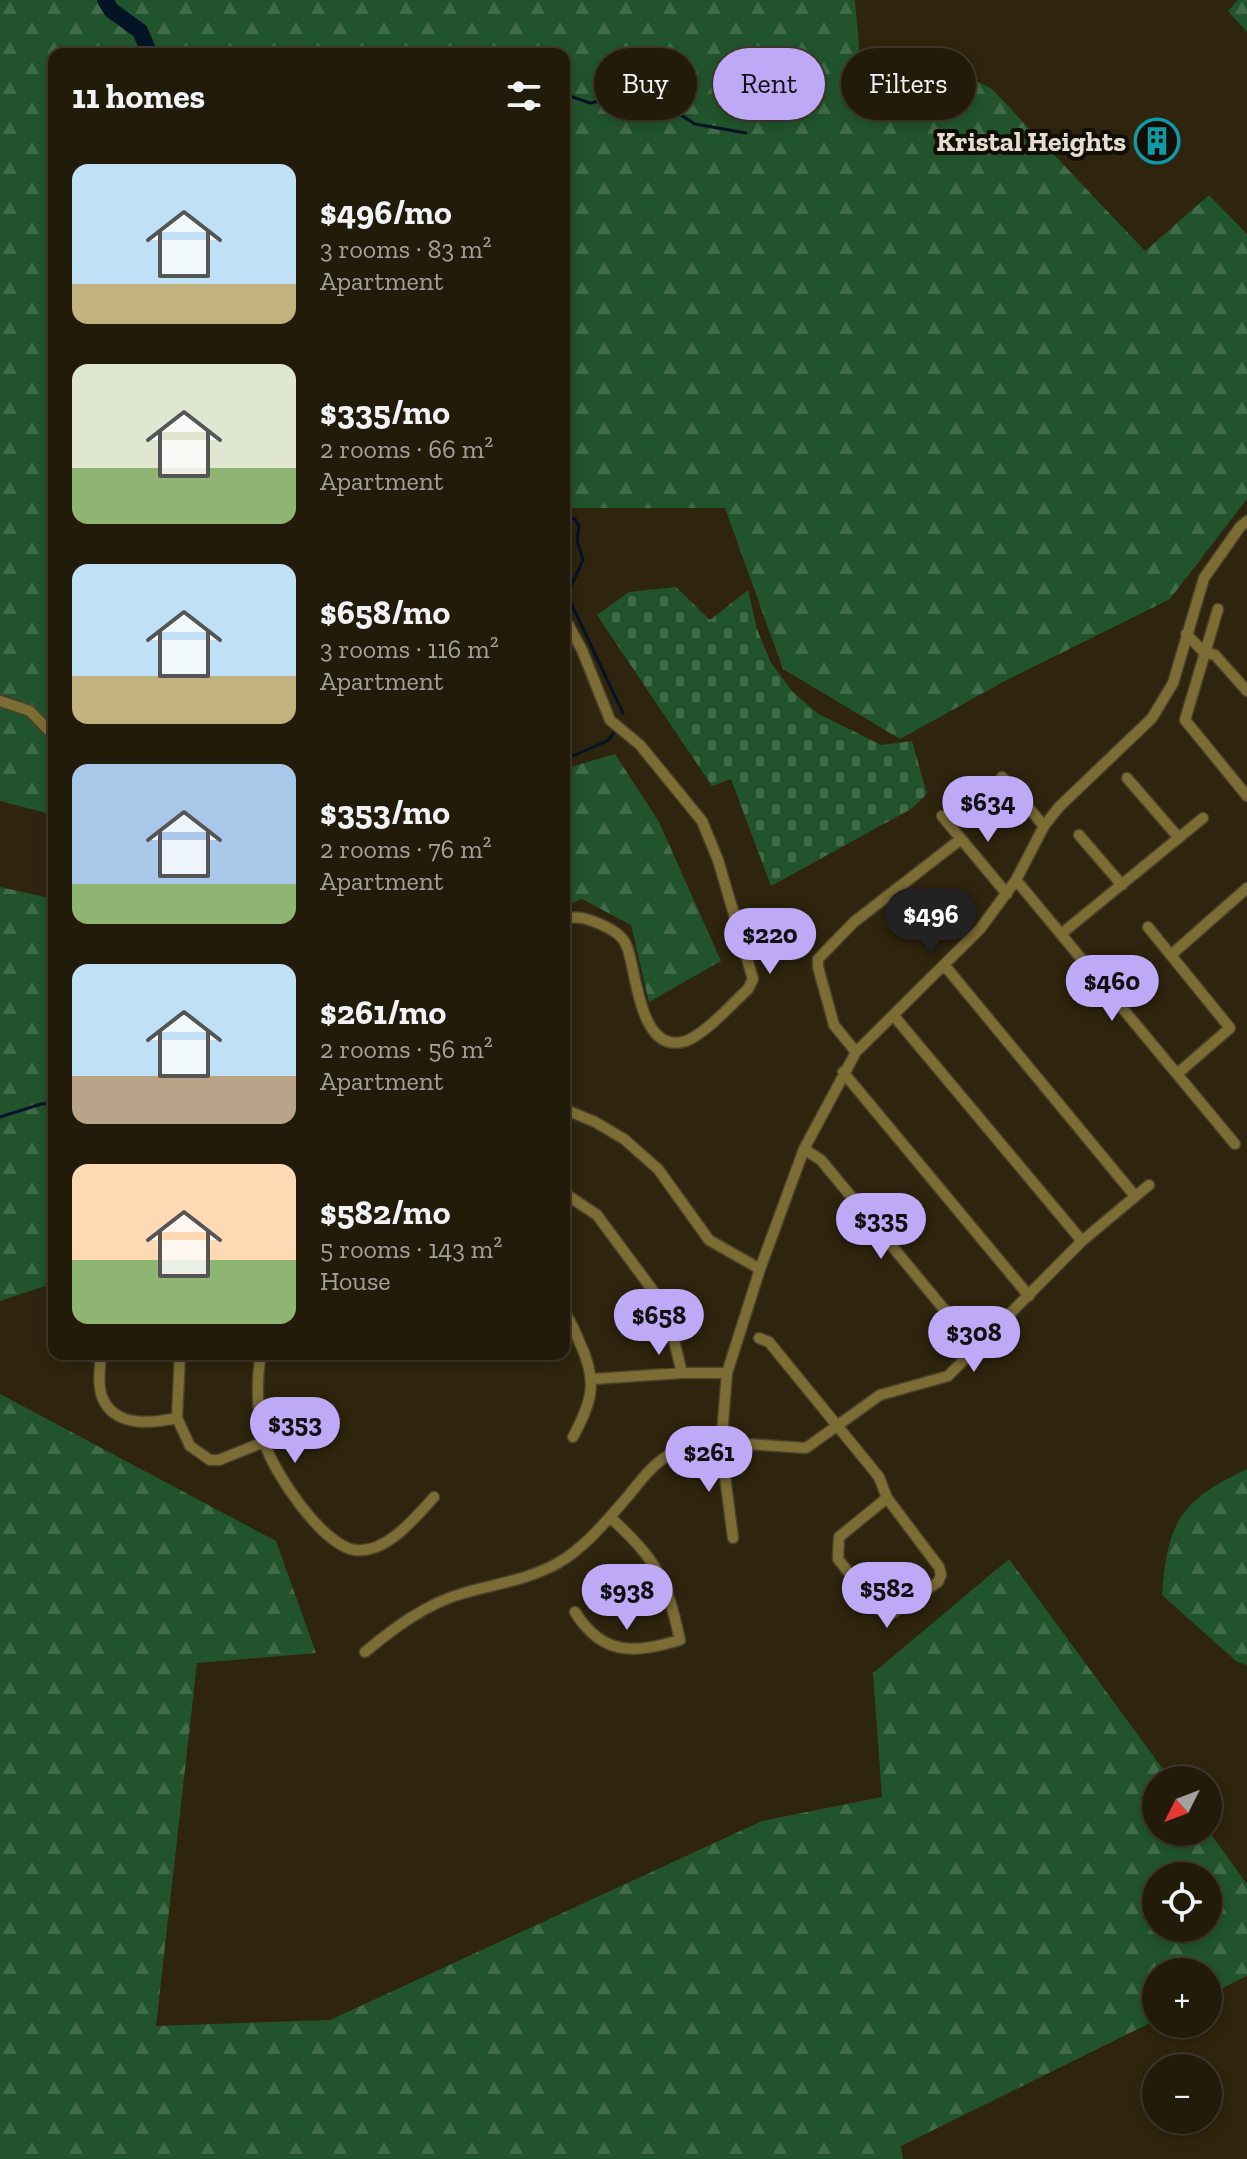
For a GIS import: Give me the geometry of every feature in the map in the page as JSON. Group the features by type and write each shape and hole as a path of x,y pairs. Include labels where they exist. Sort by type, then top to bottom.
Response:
{"street":[{"path":"733,1538 721,1446 727,1373 760,1269 804,1149 856,1052 945,966 1007,894 1044,826 1059,807 1152,718 1173,683 1204,578 1247,521"},
{"path":"1218,609 1185,720 1247,796"},
{"path":"570,628 610,720 640,745 702,821 718,860 753,979 748,989 694,1037 683,1042 667,1040 651,1029 642,1012 627,945 614,931 595,922 570,917"},
{"path":"1186,634 1204,652 1215,655 1247,691"},
{"path":"0,701 30,711 48,730"},
{"path":"1002,777 1044,826"},
{"path":"1127,778 1179,838"},
{"path":"942,816 1007,894"},
{"path":"1061,934 1203,818"},
{"path":"1079,835 1122,885"},
{"path":"856,1052 834,1025 818,959 854,922 961,839"},
{"path":"1016,880 1235,1144"},
{"path":"1171,955 1247,888"},
{"path":"1148,927 1230,1028 1177,1074"},
{"path":"945,966 1135,1196"},
{"path":"894,1016 1082,1241"},
{"path":"843,1072 1029,1296"},
{"path":"570,1112 595,1122 641,1152 658,1169 709,1240 760,1269"},
{"path":"804,1149 821,1160 976,1348"},
{"path":"747,1444 806,1448 880,1395 948,1376 1082,1241 1149,1185"},
{"path":"570,1197 597,1215 657,1296 672,1332 682,1373"},
{"path":"570,1324 586,1355 593,1379 584,1415 573,1437"},
{"path":"759,1338 769,1342 879,1477 887,1498 939,1567 941,1575 938,1582 893,1613 883,1612 875,1606 838,1559 839,1537 887,1498"},
{"path":"101,1360 103,1400 112,1410 137,1423 177,1418"},
{"path":"180,1360 177,1418 190,1446 210,1460 219,1460 264,1442"},
{"path":"260,1360 258,1388 264,1442 298,1501 337,1545 357,1551 387,1541 434,1497"},
{"path":"593,1379 727,1373"},
{"path":"365,1652 388,1632 437,1604 461,1594 532,1575 559,1563 610,1517 654,1466 670,1454 692,1447 721,1446"},
{"path":"575,1612 590,1632 613,1646 633,1651 680,1640 671,1598 657,1568 640,1545 610,1517"}],"green space":[{"path":"0,0 855,0 859,48 841,48 841,120 976,120 976,81 992,89 1145,251 1209,195 1247,234 1247,499 1170,599 1003,682 900,739 783,669 725,508 570,508 570,48 48,48 48,813 0,801"},
{"path":"1238,0 1247,0 1247,32 1228,11"},
{"path":"676,587 710,620 748,590 757,629 771,663 793,692 817,713 881,745 912,741 927,794 911,809 771,886 731,779 712,786 597,615 629,592"},
{"path":"615,754 659,822 721,961 649,1002 631,925 582,899 570,904 570,767"},
{"path":"0,887 48,898 48,1285 0,1301"},
{"path":"0,1394 276,1541 316,1653 197,1663 156,2026 330,2020 762,1821 882,1797 873,1673 1009,1559 1161,1766 1142,1766 1142,1846 1220,1846 1247,1884 1247,1976 1222,1988 1222,1958 1142,1958 1142,2027 901,2146 903,2159 0,2159"},
{"path":"1247,1469 1247,1665 1237,1662 1162,1595 1168,1549 1182,1516 1192,1503 1207,1492"}],"waterway":[{"path":"105,0 111,10 140,31 147,48"},
{"path":"570,96 590,103 600,101 610,88 616,93 628,86 636,86 695,124 746,133"},
{"path":"570,518 575,519 579,526 577,540 583,560 571,586"},
{"path":"570,601 623,713"},
{"path":"570,757 607,741 614,733"},
{"path":"0,1117 48,1103"}],"place":[{"name":"Kristal Heights","path":"1157,141"}]}
